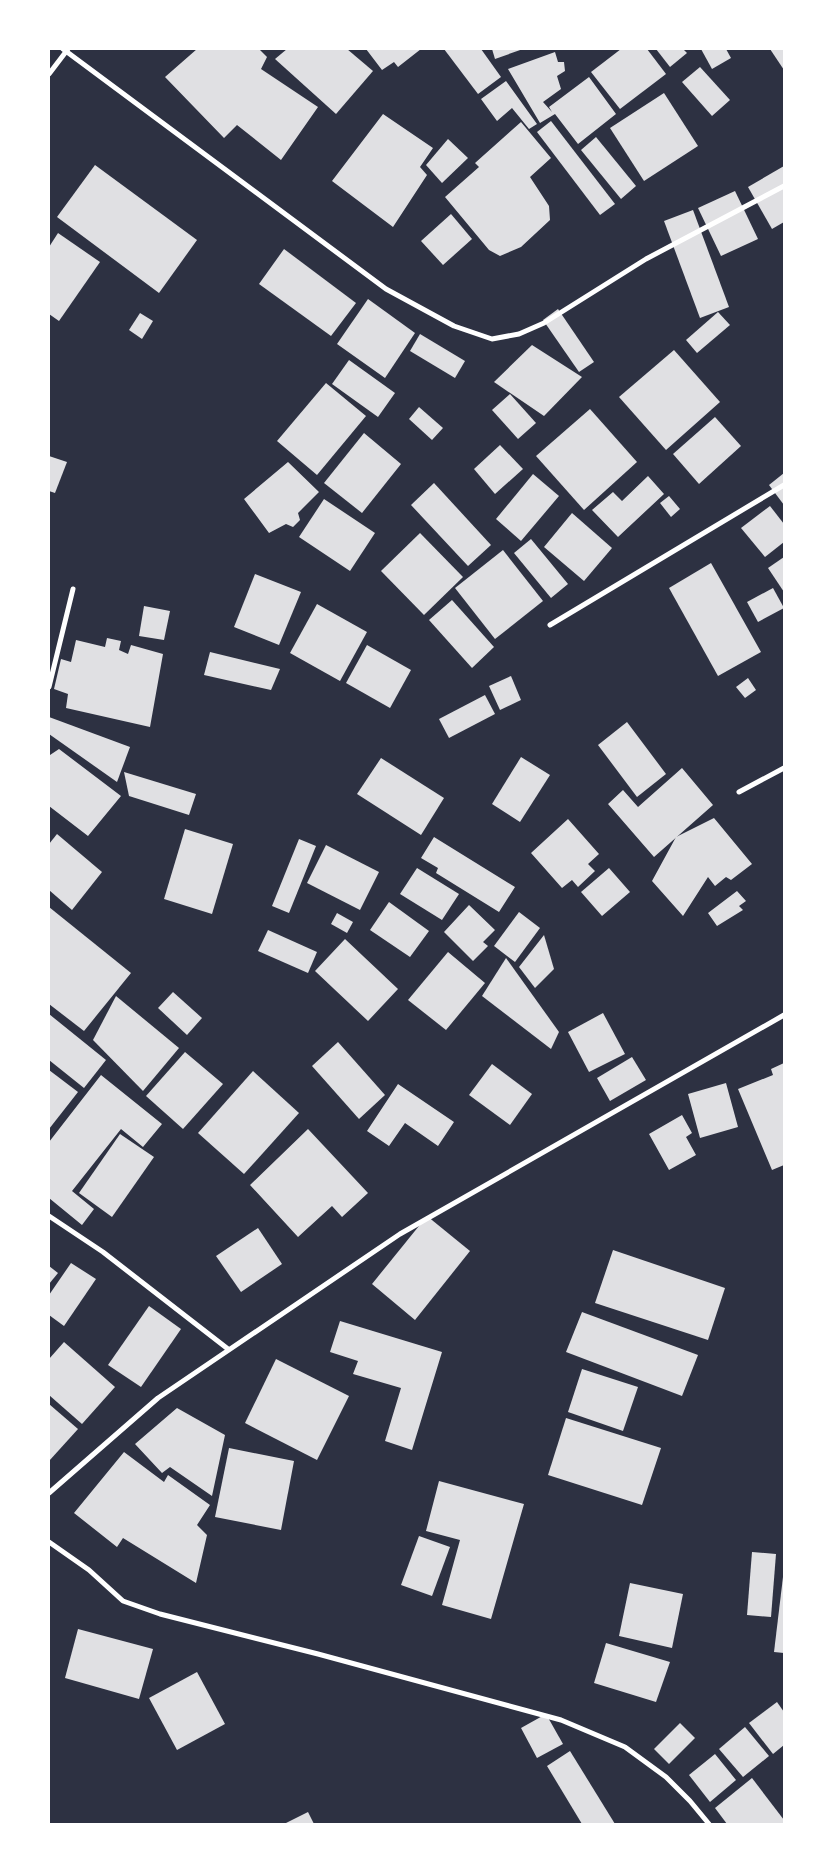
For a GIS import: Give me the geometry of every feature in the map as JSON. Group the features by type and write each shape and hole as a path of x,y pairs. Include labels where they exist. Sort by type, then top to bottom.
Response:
{"street":[{"path":"49,74 66,50 386,289 454,326 492,339 519,334 544,323 646,259 784,186"},
{"path":"550,624 784,485"},
{"path":"49,687 73,589"},
{"path":"739,792 784,768"},
{"path":"49,1494 158,1398 400,1234 784,1015"},
{"path":"49,1216 103,1252 228,1349"},
{"path":"49,1542 89,1570 123,1601 160,1614 337,1659 570,1724 625,1747 652,1767 690,1801 709,1824"}],"building":[{"path":"197,49 259,49 267,57 261,69 318,107 281,160 237,125 224,138 165,77"},
{"path":"287,49 347,49 373,71 336,114 275,59"},
{"path":"366,49 421,49 398,67 394,62 382,70"},
{"path":"444,49 481,49 501,77 478,94"},
{"path":"492,49 523,49 495,59"},
{"path":"621,49 647,49 666,74 620,109 591,72"},
{"path":"656,49 683,49 687,53 670,67"},
{"path":"701,49 726,49 731,58 712,69"},
{"path":"770,49 784,49 784,70"},
{"path":"555,52 558,62 564,62 565,71 557,76 561,89 543,102 552,112 549,107 589,77 616,114 578,144 555,114 540,123 508,69"},
{"path":"700,67 730,100 712,116 682,82"},
{"path":"506,81 537,124 529,129 512,108 497,121 481,99"},
{"path":"664,93 698,146 644,181 610,128"},
{"path":"383,114 433,148 420,167 427,175 393,227 332,181"},
{"path":"551,121 615,204 600,215 537,132"},
{"path":"521,122 551,158 530,177 549,206 550,220 521,247 500,256 489,250 445,197 479,167 475,163"},
{"path":"596,137 636,186 621,199 581,150"},
{"path":"448,139 468,158 442,183 426,165"},
{"path":"95,165 197,240 159,293 57,217"},
{"path":"784,166 784,222 772,229 748,187"},
{"path":"735,191 758,239 721,256 698,208"},
{"path":"693,210 729,307 700,318 664,221"},
{"path":"451,214 472,239 443,265 421,241"},
{"path":"58,233 100,262 59,321 49,314 49,247"},
{"path":"284,249 356,303 331,336 259,284"},
{"path":"368,299 415,333 385,378 337,344"},
{"path":"558,309 594,362 579,372 543,320"},
{"path":"718,312 730,325 697,353 686,340"},
{"path":"140,313 153,321 142,339 129,330"},
{"path":"420,334 465,361 455,378 410,351"},
{"path":"532,345 582,377 544,416 494,382"},
{"path":"674,350 720,402 666,450 619,397"},
{"path":"349,360 395,393 378,417 332,384"},
{"path":"326,383 366,416 317,475 277,441"},
{"path":"510,394 536,423 518,439 492,410"},
{"path":"419,407 443,428 432,440 409,419"},
{"path":"590,409 637,462 584,510 536,456"},
{"path":"715,417 741,446 699,484 673,454"},
{"path":"364,433 401,464 362,513 324,483"},
{"path":"500,445 523,469 495,494 474,469"},
{"path":"49,456 67,462 55,493 49,491"},
{"path":"288,462 319,492 298,513 300,520 293,527 286,524 269,533 244,499"},
{"path":"784,473 784,505 769,485"},
{"path":"533,474 559,496 521,541 496,519"},
{"path":"648,476 664,494 618,537 592,510 613,492 622,501"},
{"path":"434,483 491,545 468,566 411,505"},
{"path":"669,496 680,509 671,517 660,503"},
{"path":"324,499 375,533 350,571 299,537"},
{"path":"770,506 784,524 784,542 765,557 741,528"},
{"path":"572,513 612,548 584,581 544,547"},
{"path":"420,533 463,577 424,615 381,571"},
{"path":"531,539 568,584 551,598 514,553"},
{"path":"503,550 543,601 495,639 455,588"},
{"path":"784,557 784,592 768,568"},
{"path":"711,563 761,652 718,676 669,588"},
{"path":"255,574 301,592 279,645 234,627"},
{"path":"773,588 784,608 758,622 747,602"},
{"path":"452,600 494,647 472,668 429,620"},
{"path":"317,604 367,632 340,681 290,653"},
{"path":"144,606 170,611 164,640 139,636"},
{"path":"107,638 121,641 119,650 128,654 131,645 163,654 150,727 66,708 68,694 54,689 61,659 71,662 76,640 105,647"},
{"path":"367,645 411,670 390,708 346,683"},
{"path":"210,652 280,669 271,690 204,675"},
{"path":"511,676 521,700 500,710 489,686"},
{"path":"748,678 756,690 745,698 736,687"},
{"path":"485,695 495,714 449,738 439,719"},
{"path":"49,717 130,747 117,782 49,734"},
{"path":"627,722 666,774 637,797 598,745"},
{"path":"59,749 121,796 88,836 49,806 49,754"},
{"path":"521,757 550,775 520,822 492,804"},
{"path":"381,758 444,798 421,835 357,794"},
{"path":"682,768 713,805 654,857 608,804 623,790 638,807"},
{"path":"124,772 196,794 189,815 129,796"},
{"path":"714,818 752,864 731,880 726,877 715,886 708,877 683,916 652,881 676,837"},
{"path":"568,819 599,854 588,864 595,871 578,887 572,880 562,888 531,853"},
{"path":"185,829 233,844 212,914 164,899"},
{"path":"57,834 102,872 72,910 49,890 49,844"},
{"path":"434,837 515,887 499,912 436,873 438,868 421,858"},
{"path":"299,839 316,846 289,913 272,906"},
{"path":"326,845 379,872 360,910 307,883"},
{"path":"417,868 459,894 442,920 400,894"},
{"path":"609,868 630,892 602,916 581,892"},
{"path":"737,891 746,901 739,906 743,910 717,926 708,913"},
{"path":"389,902 429,931 410,957 370,930"},
{"path":"469,905 495,930 483,942 488,946 473,961 444,932"},
{"path":"49,907 131,973 84,1031 49,1004"},
{"path":"519,912 540,928 515,962 494,946"},
{"path":"337,913 353,922 347,933 331,924"},
{"path":"268,930 317,952 308,973 258,951"},
{"path":"544,935 554,969 535,988 519,967"},
{"path":"345,939 398,989 368,1021 315,971"},
{"path":"448,952 485,983 446,1030 408,1000"},
{"path":"506,958 559,1032 551,1049 482,996"},
{"path":"173,992 202,1018 187,1035 158,1008"},
{"path":"116,996 179,1048 143,1091 93,1040"},
{"path":"603,1013 625,1054 589,1072 568,1032"},
{"path":"49,1014 106,1060 84,1088 49,1060"},
{"path":"338,1042 385,1095 359,1119 312,1066"},
{"path":"185,1052 223,1084 183,1129 146,1096"},
{"path":"632,1057 646,1080 610,1101 597,1078"},
{"path":"784,1063 784,1165 772,1170 738,1089 773,1075 771,1069"},
{"path":"492,1064 532,1094 510,1125 469,1095"},
{"path":"49,1070 78,1092 49,1129"},
{"path":"253,1071 299,1113 244,1174 198,1133"},
{"path":"101,1075 162,1124 143,1147 121,1129 72,1191 94,1209 82,1225 49,1198 49,1142"},
{"path":"726,1083 738,1127 700,1138 688,1094"},
{"path":"398,1084 454,1122 438,1146 405,1123 389,1146 367,1131"},
{"path":"682,1115 692,1133 686,1137 696,1155 669,1170 649,1134"},
{"path":"308,1129 368,1193 342,1217 332,1206 298,1237 250,1185"},
{"path":"120,1134 154,1157 112,1217 79,1193"},
{"path":"427,1216 470,1251 415,1320 372,1284"},
{"path":"258,1228 282,1264 241,1292 216,1256"},
{"path":"613,1250 725,1288 708,1340 595,1303"},
{"path":"71,1263 96,1279 64,1326 49,1315 49,1295"},
{"path":"49,1266 58,1273 49,1284"},
{"path":"149,1306 181,1329 141,1387 108,1365"},
{"path":"582,1312 698,1355 682,1396 566,1352"},
{"path":"340,1321 442,1352 412,1450 385,1441 401,1388 353,1374 358,1361 330,1352"},
{"path":"64,1342 115,1387 82,1424 49,1395 49,1359"},
{"path":"276,1359 349,1396 317,1460 245,1423"},
{"path":"582,1369 638,1387 623,1431 568,1412"},
{"path":"49,1404 78,1429 49,1461"},
{"path":"177,1408 225,1435 212,1496 170,1467 162,1473 135,1444"},
{"path":"566,1418 661,1448 642,1505 548,1475"},
{"path":"229,1448 294,1461 281,1530 215,1517"},
{"path":"124,1452 164,1482 168,1475 210,1505 197,1525 207,1535 196,1583 123,1538 117,1547 74,1513"},
{"path":"439,1481 524,1504 491,1619 442,1605 460,1540 426,1531"},
{"path":"419,1536 450,1547 432,1596 401,1585"},
{"path":"752,1552 776,1554 771,1617 747,1615"},
{"path":"784,1577 784,1653 774,1652"},
{"path":"630,1583 683,1594 672,1648 619,1636"},
{"path":"78,1629 153,1649 139,1699 65,1678"},
{"path":"606,1643 670,1662 656,1702 594,1683"},
{"path":"197,1672 225,1724 177,1750 149,1698"},
{"path":"777,1702 784,1712 784,1745 773,1754 749,1723"},
{"path":"546,1714 563,1744 537,1758 521,1728"},
{"path":"680,1723 695,1738 669,1764 654,1749"},
{"path":"745,1727 769,1756 743,1777 719,1749"},
{"path":"570,1751 615,1824 582,1824 547,1766"},
{"path":"715,1754 736,1780 710,1802 689,1775"},
{"path":"752,1778 784,1820 784,1824 727,1824 715,1808"},
{"path":"308,1812 314,1824 284,1824"}]}
